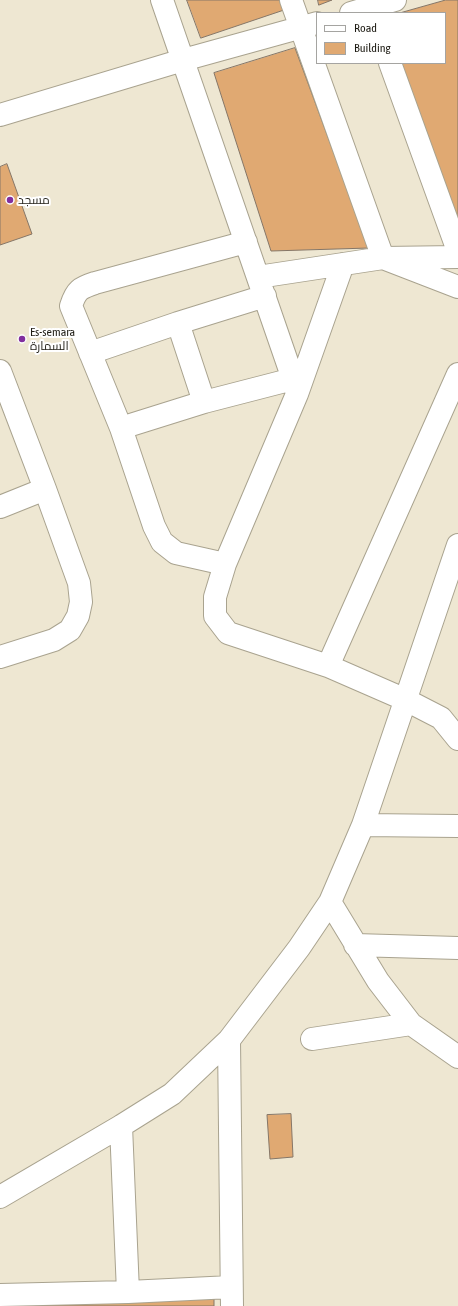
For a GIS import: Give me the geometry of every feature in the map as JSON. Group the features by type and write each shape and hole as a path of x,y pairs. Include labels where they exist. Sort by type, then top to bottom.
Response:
{"street":[{"path":"162,0 295,386"},
{"path":"290,0 308,26 316,51"},
{"path":"365,8 395,0"},
{"path":"0,115 183,60 308,26"},
{"path":"320,64 383,258"},
{"path":"390,64 458,251"},
{"path":"225,564 176,553 162,542 154,526 121,428 71,306 75,294 82,288 103,280 246,242"},
{"path":"90,353 178,323 261,286 343,264 383,258 458,257"},
{"path":"383,258 458,287"},
{"path":"343,264 225,564 215,597 215,616 228,633 328,666 406,700 450,715 458,740"},
{"path":"178,323 204,402"},
{"path":"328,666 458,374"},
{"path":"0,657 54,640 70,630 78,616 81,602 80,583 45,489 2,384"},
{"path":"121,428 204,402 295,386"},
{"path":"0,507 45,489"},
{"path":"0,1197 122,1126 172,1094 229,1040 299,948 330,902 363,825 458,545"},
{"path":"363,825 458,826"},
{"path":"330,902 378,981 411,1024 458,1057"},
{"path":"355,945 458,948"},
{"path":"312,1039 411,1024"},
{"path":"0,1295 128,1292 232,1296 229,1040"},
{"path":"122,1126 128,1292"}],"building":[{"path":"187,0 280,0 284,10 201,38"},
{"path":"318,0 332,0 319,5"},
{"path":"446,0 458,0 458,241 395,64 446,64 446,12 404,12"},
{"path":"295,48 369,248 271,251 214,73"},
{"name":"مسجد","path":"7,164 32,234 0,245 0,167"},
{"path":"291,1114 293,1157 270,1159 267,1115"},
{"path":"214,1295 214,1306 8,1306"}],"place":[{"name":"مسجد","path":"10,200"},
{"name":"Es-semara السمارة","path":"22,339"}]}
